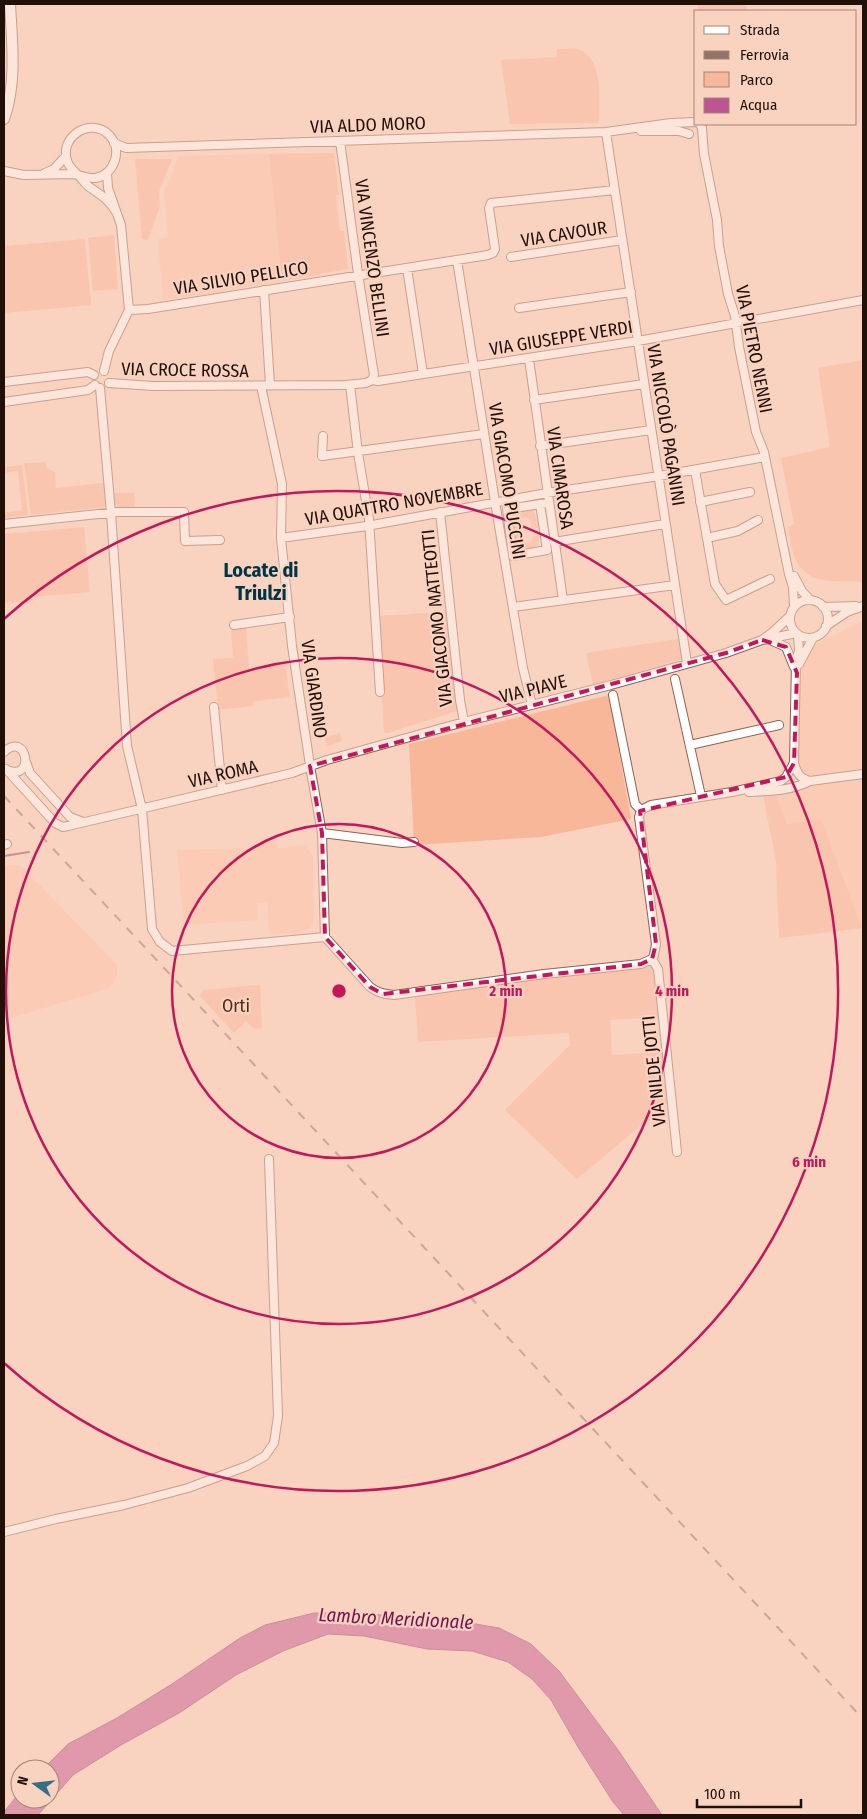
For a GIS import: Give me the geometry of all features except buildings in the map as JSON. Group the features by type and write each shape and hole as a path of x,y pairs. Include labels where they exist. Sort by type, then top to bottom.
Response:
{"main road":[{"path":"5,114 13,66 10,4"}],"street":[{"name":"VIA ALDO MORO","path":"609,132 671,123 694,123"},
{"path":"694,124 688,128 691,135 698,136 702,133 702,128 698,125"},
{"path":"116,158 114,143 107,133 94,128 83,129 77,132 70,140 66,149 66,156 70,167 89,186 110,202 116,212"},
{"name":"VIA ALDO MORO","path":"114,143 126,148 609,132 671,131 691,135"},
{"name":"VIA NICCOLÒ PAGANINI","path":"609,132 622,240 651,430 660,476 687,663"},
{"name":"VIA PIETRO NENNI","path":"702,133 728,294 737,324 739,347 756,432 764,457 793,588 794,606"},
{"name":"VIA PIETRO NENNI","path":"691,135 699,141 704,154"},
{"name":"VIA VINCENZO BELLINI","path":"340,141 374,375 372,380"},
{"path":"5,170 37,175 78,175 93,178 107,173 116,158 126,148"},
{"path":"37,175 54,169 66,156"},
{"path":"104,371 109,351 129,310 121,225 106,180 107,173"},
{"path":"457,260 493,253 495,249 489,208 491,203 615,190"},
{"name":"VIA CAVOUR","path":"511,257 622,240"},
{"name":"VIA SILVIO PELLICO","path":"129,310 148,309 358,274 457,260"},
{"name":"VIA GIACOMO PUCCINI","path":"457,260 472,367 523,668 532,705"},
{"path":"407,268 423,374"},
{"path":"264,290 270,385"},
{"path":"519,308 631,292"},
{"name":"VIA GIUSEPPE VERDI","path":"261,386 350,385 366,383 372,380 378,381 638,342 863,300"},
{"name":"VIA CIMAROSA","path":"529,359 547,493 544,503 563,600"},
{"path":"4,402 88,390 97,387 105,387 109,383 109,375 104,371 98,371 92,380 97,387 111,514 127,746 142,809 152,929 160,942 172,950 325,936 376,992 394,995 544,974 640,964 652,959 656,944 639,816 641,810 651,805 701,796 732,792 779,790 800,786 810,781 863,774"},
{"path":"4,382 88,372 94,375"},
{"name":"VIA CROCE ROSSA","path":"109,383 140,386 261,386"},
{"path":"534,400 644,384"},
{"path":"350,385 369,525 380,692"},
{"name":"VIA GIARDINO","path":"261,386 282,484 281,538 294,654 322,834 325,936"},
{"path":"540,446 651,430"},
{"path":"323,436 322,456 358,453 484,434"},
{"name":"VIA QUATTRO NOVEMBRE","path":"281,538 369,525 764,457"},
{"path":"695,470 715,584 726,600 770,579"},
{"path":"700,502 750,492"},
{"path":"544,503 506,509 513,556 666,524"},
{"path":"4,524 117,512 184,512 185,541 220,540"},
{"name":"VIA GIACOMO MATTEOTTI","path":"440,512 464,722"},
{"path":"707,538 738,531 758,520"},
{"name":"VIA PIETRO NENNI","path":"783,549 796,582 810,600"},
{"path":"513,607 676,585"},
{"path":"790,616 790,624 797,634 805,638 813,638 822,633 826,626 827,615 823,607 817,602 803,601 794,606"},
{"name":"VIA PIAVE","path":"310,766 464,722 726,653 765,639 790,616 794,606"},
{"path":"823,607 863,606"},
{"path":"826,626 847,612 863,606"},
{"path":"234,624 290,616"},
{"path":"765,639 797,634"},
{"path":"797,634 794,763 796,772 803,779 810,781"},
{"path":"797,673 802,657 813,638"},
{"path":"765,639 786,647 797,673"},
{"path":"675,679 701,796"},
{"path":"613,695 635,804 641,810"},
{"path":"214,707 222,790"},
{"path":"690,745 779,725"},
{"path":"4,749 20,748 25,754 30,773 70,816 85,823"},
{"path":"5,768 12,772 20,770 26,762"},
{"path":"732,792 781,781 786,777 794,763"},
{"name":"VIA ROMA","path":"5,768 55,823 63,827 292,773 310,766"},
{"path":"779,790 787,784 796,772"},
{"path":"322,834 402,843 414,842"},
{"name":"VIA NILDE JOTTI","path":"652,959 658,969 677,1152"},
{"path":"4,1532 124,1505 188,1488 247,1466 265,1456 274,1443 278,1416 269,1159"}],"highlighted area":[{"path":"762,640 786,647 797,673 794,763 786,777 640,811 656,944 652,959 641,964 383,994 370,987 325,937 322,833 310,766 726,653"}],"shaded area":[{"path":"269,154 282,281 163,300 158,239 168,237 164,192 179,156"},
{"path":"863,622 863,928 779,938 776,861 763,791 799,785 797,674 791,649 818,643"},
{"path":"275,840 278,849 302,845 307,848 313,857 314,920 310,928 302,933 272,934 269,931 267,903 257,903 258,920 184,925 177,850 258,848 258,843"},
{"path":"4,865 20,865 117,965 117,974 114,982 107,989 4,1020"}],"green space":[{"path":"697,4 746,4 747,10 698,10"},
{"path":"557,49 577,49 586,53 592,60 598,80 599,123 510,124 501,60 557,57"},
{"path":"334,153 339,195 336,195 340,231 344,231 348,269 282,281 269,154"},
{"path":"135,159 172,159 159,192 160,206 148,240 142,239"},
{"path":"114,235 118,289 93,291 88,238"},
{"path":"85,239 91,305 4,313 4,246"},
{"path":"863,360 863,582 824,580 815,578 807,573 800,567 795,558 788,527 794,524 781,458 830,447 818,368"},
{"path":"46,462 47,468 55,472 56,488 104,483 105,507 31,515 24,463"},
{"path":"22,465 28,515 4,518 4,513 22,510 18,471 4,473 4,467"},
{"path":"114,493 134,493 135,509 120,509 115,502"},
{"path":"519,510 533,510 538,528 531,527 532,522 526,517 521,519 524,528 513,527 512,514"},
{"path":"84,527 90,592 33,597 33,601 4,603 4,534"},
{"path":"514,533 522,534 522,542 530,544 534,535 539,536 538,544 531,550 514,548"},
{"path":"446,612 458,711 387,733 384,732 377,616"},
{"path":"246,628 249,669 285,664 290,697 253,701 253,706 218,710 213,659 233,658 231,629"},
{"path":"678,639 682,659 593,685 586,653"},
{"path":"609,695 631,819 541,837 414,845 409,744"},
{"path":"340,733 342,741 327,746 325,738"},
{"path":"775,793 787,824 821,819 862,928 779,938 776,861 763,795"},
{"path":"650,964 655,970 660,1017 610,1020 612,1055 664,1052 669,1102 577,1179 505,1110 570,1045 569,1033 418,1042 415,995"},
{"name":"Orti","path":"260,985 262,1028 254,1029 246,1021 234,1033 200,996 203,990"}],"water":[{"name":"Lambro Meridionale","path":"314,1613 359,1613 470,1623 499,1628 531,1644 559,1671 618,1750 662,1815 624,1815 613,1802 578,1747 551,1700 532,1679 508,1662 472,1651 427,1649 364,1636 328,1634 283,1651 236,1675 179,1713 121,1745 73,1775 60,1790 60,1759 53,1759 68,1744 117,1718 240,1638 265,1625"},
{"path":"10,1804 10,1809 43,1809 38,1815 4,1815"}],"waterway":[{"path":"4,856 29,852"}],"railway":[{"path":"4,796 863,1719"}],"district":[{"name":"Locate di Triulzi","path":"261,582"}]}
